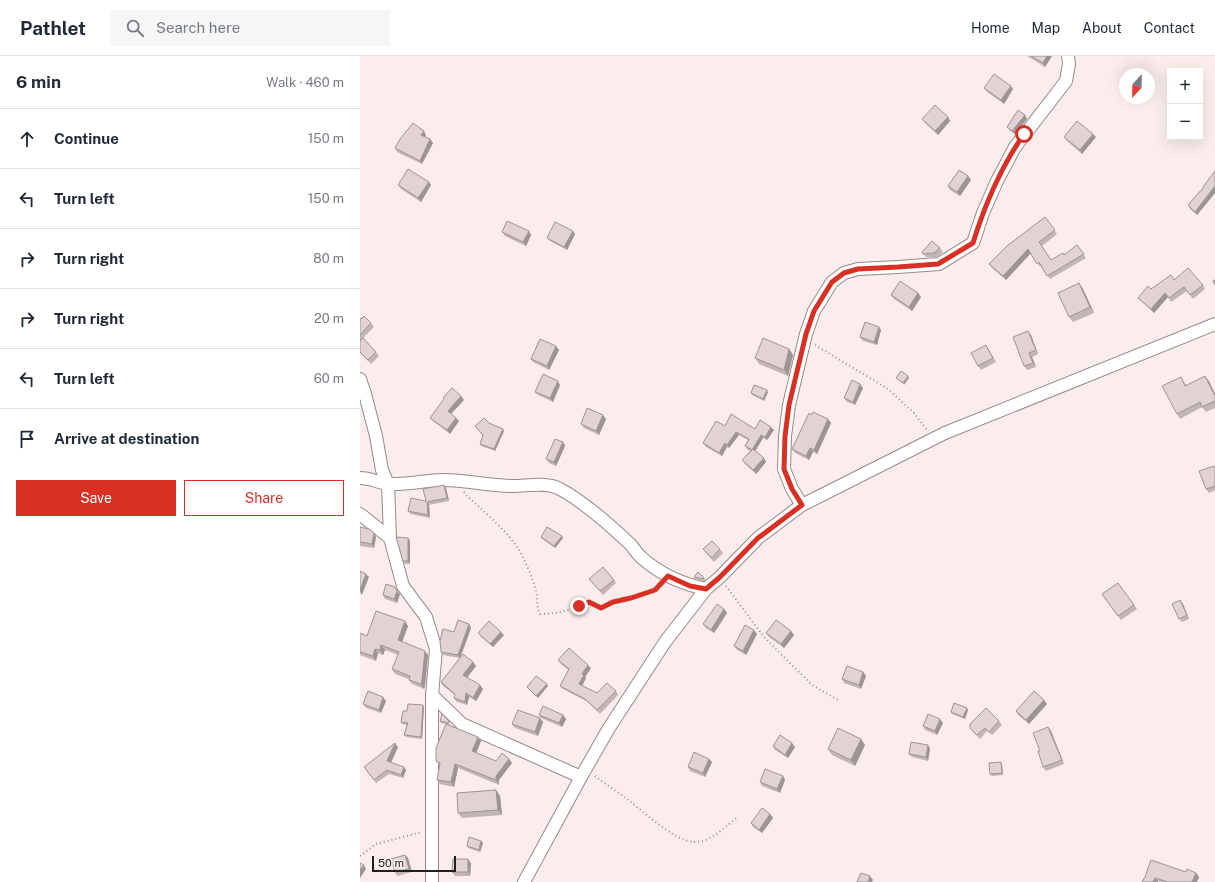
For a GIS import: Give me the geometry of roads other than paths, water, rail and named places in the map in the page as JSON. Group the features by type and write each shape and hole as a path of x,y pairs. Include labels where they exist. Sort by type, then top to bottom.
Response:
{"street":[{"path":"802,505 792,489 784,469 785,436 789,405 805,339 814,311 832,282 844,273 858,269 938,264 973,243 986,206 1015,147 1066,81 1069,68 1068,56"},
{"path":"524,882 609,728 665,642 706,589 720,577 758,538 802,505 934,439 1215,324"},
{"path":"360,379 376,436 382,470 388,484 390,538 404,586 426,617 436,649 432,695 432,882"},
{"path":"360,478 370,478 388,484 443,480 501,486 543,485 557,488 570,495 593,513 631,545 641,557 668,576 690,586 706,589"},
{"path":"360,514 390,538"},
{"path":"432,695 462,724 583,773"}]}
